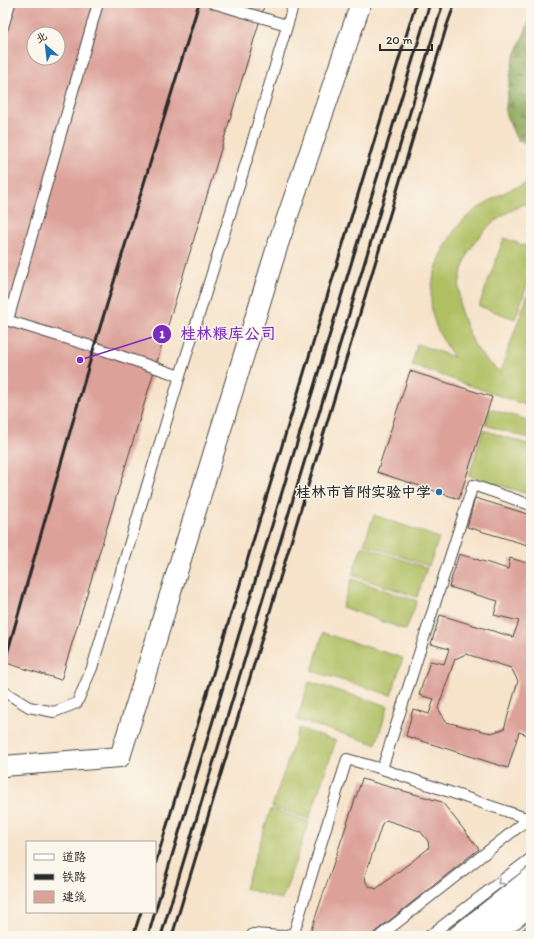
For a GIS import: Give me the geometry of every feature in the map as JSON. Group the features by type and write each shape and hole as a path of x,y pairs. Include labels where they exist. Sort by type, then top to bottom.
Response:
{"main road":[{"path":"459,936 531,879"},
{"path":"488,936 531,904"}],"street":[{"path":"3,766 120,757 278,244 361,3"}],"lane":[{"path":"3,27 10,3"},
{"path":"98,3 6,320 94,347 180,376"},
{"path":"213,3 287,25"},
{"path":"3,691 29,708 54,712 77,703 92,668 294,3"},
{"path":"382,769 473,485 531,505"},
{"path":"251,936 253,934 281,936 294,935 347,759 530,816"},
{"path":"380,936 530,816"},
{"path":"429,936 531,858"},
{"path":"524,936 531,930"}],"green space":[{"path":"531,17 531,146 517,140 505,113 512,63"},
{"path":"531,182 531,203 524,204 510,211 492,223 477,239 468,253 462,270 459,286 460,309 475,346 485,359 500,372 531,286 531,407 412,365 417,344 454,357 443,341 437,328 431,300 436,268 449,239 461,223 474,211 498,196"},
{"path":"504,238 531,248 531,274 515,319 479,306"},
{"path":"490,409 531,421 531,439 485,425"},
{"path":"483,430 531,445 531,495 469,476"},
{"path":"374,515 439,538 429,566 364,544"},
{"path":"362,546 427,568 417,597 352,575"},
{"path":"352,579 417,601 406,630 342,607"},
{"path":"323,633 403,658 391,695 312,671"},
{"path":"309,682 388,706 376,744 297,720"},
{"path":"299,728 336,741 309,819 272,807"},
{"path":"271,809 309,822 282,900 245,888"}],"building":[{"path":"3,3 265,3 61,680 3,662"},
{"path":"410,371 492,397 459,499 377,472"},
{"path":"475,498 531,515 531,546 467,527"},
{"path":"459,554 508,569 510,558 531,564 531,736 519,732 508,768 406,736 413,709 429,714 434,699 419,695 430,661 444,664 449,649 431,644 440,615 513,637 519,621 494,615 498,601 449,587","holes":["466,654 511,668 518,681 504,729 491,733 446,722 438,708 455,659"]},
{"path":"362,779 442,802 479,849 370,936 309,936","holes":["386,820 420,831 428,841 429,848 376,889 369,886 366,882 365,876 382,824"]}],"railway":[{"path":"3,668 94,347 199,3"},
{"path":"156,862 416,3"},
{"path":"156,909 430,3"},
{"path":"161,936 443,3"},
{"path":"172,936 447,25 455,3"},
{"path":"133,936 141,913"},
{"path":"148,936 155,913"}],"place":[{"name":"桂林粮库公司","path":"80,360"},
{"name":"桂林市首附实验中学","path":"439,492"}]}
